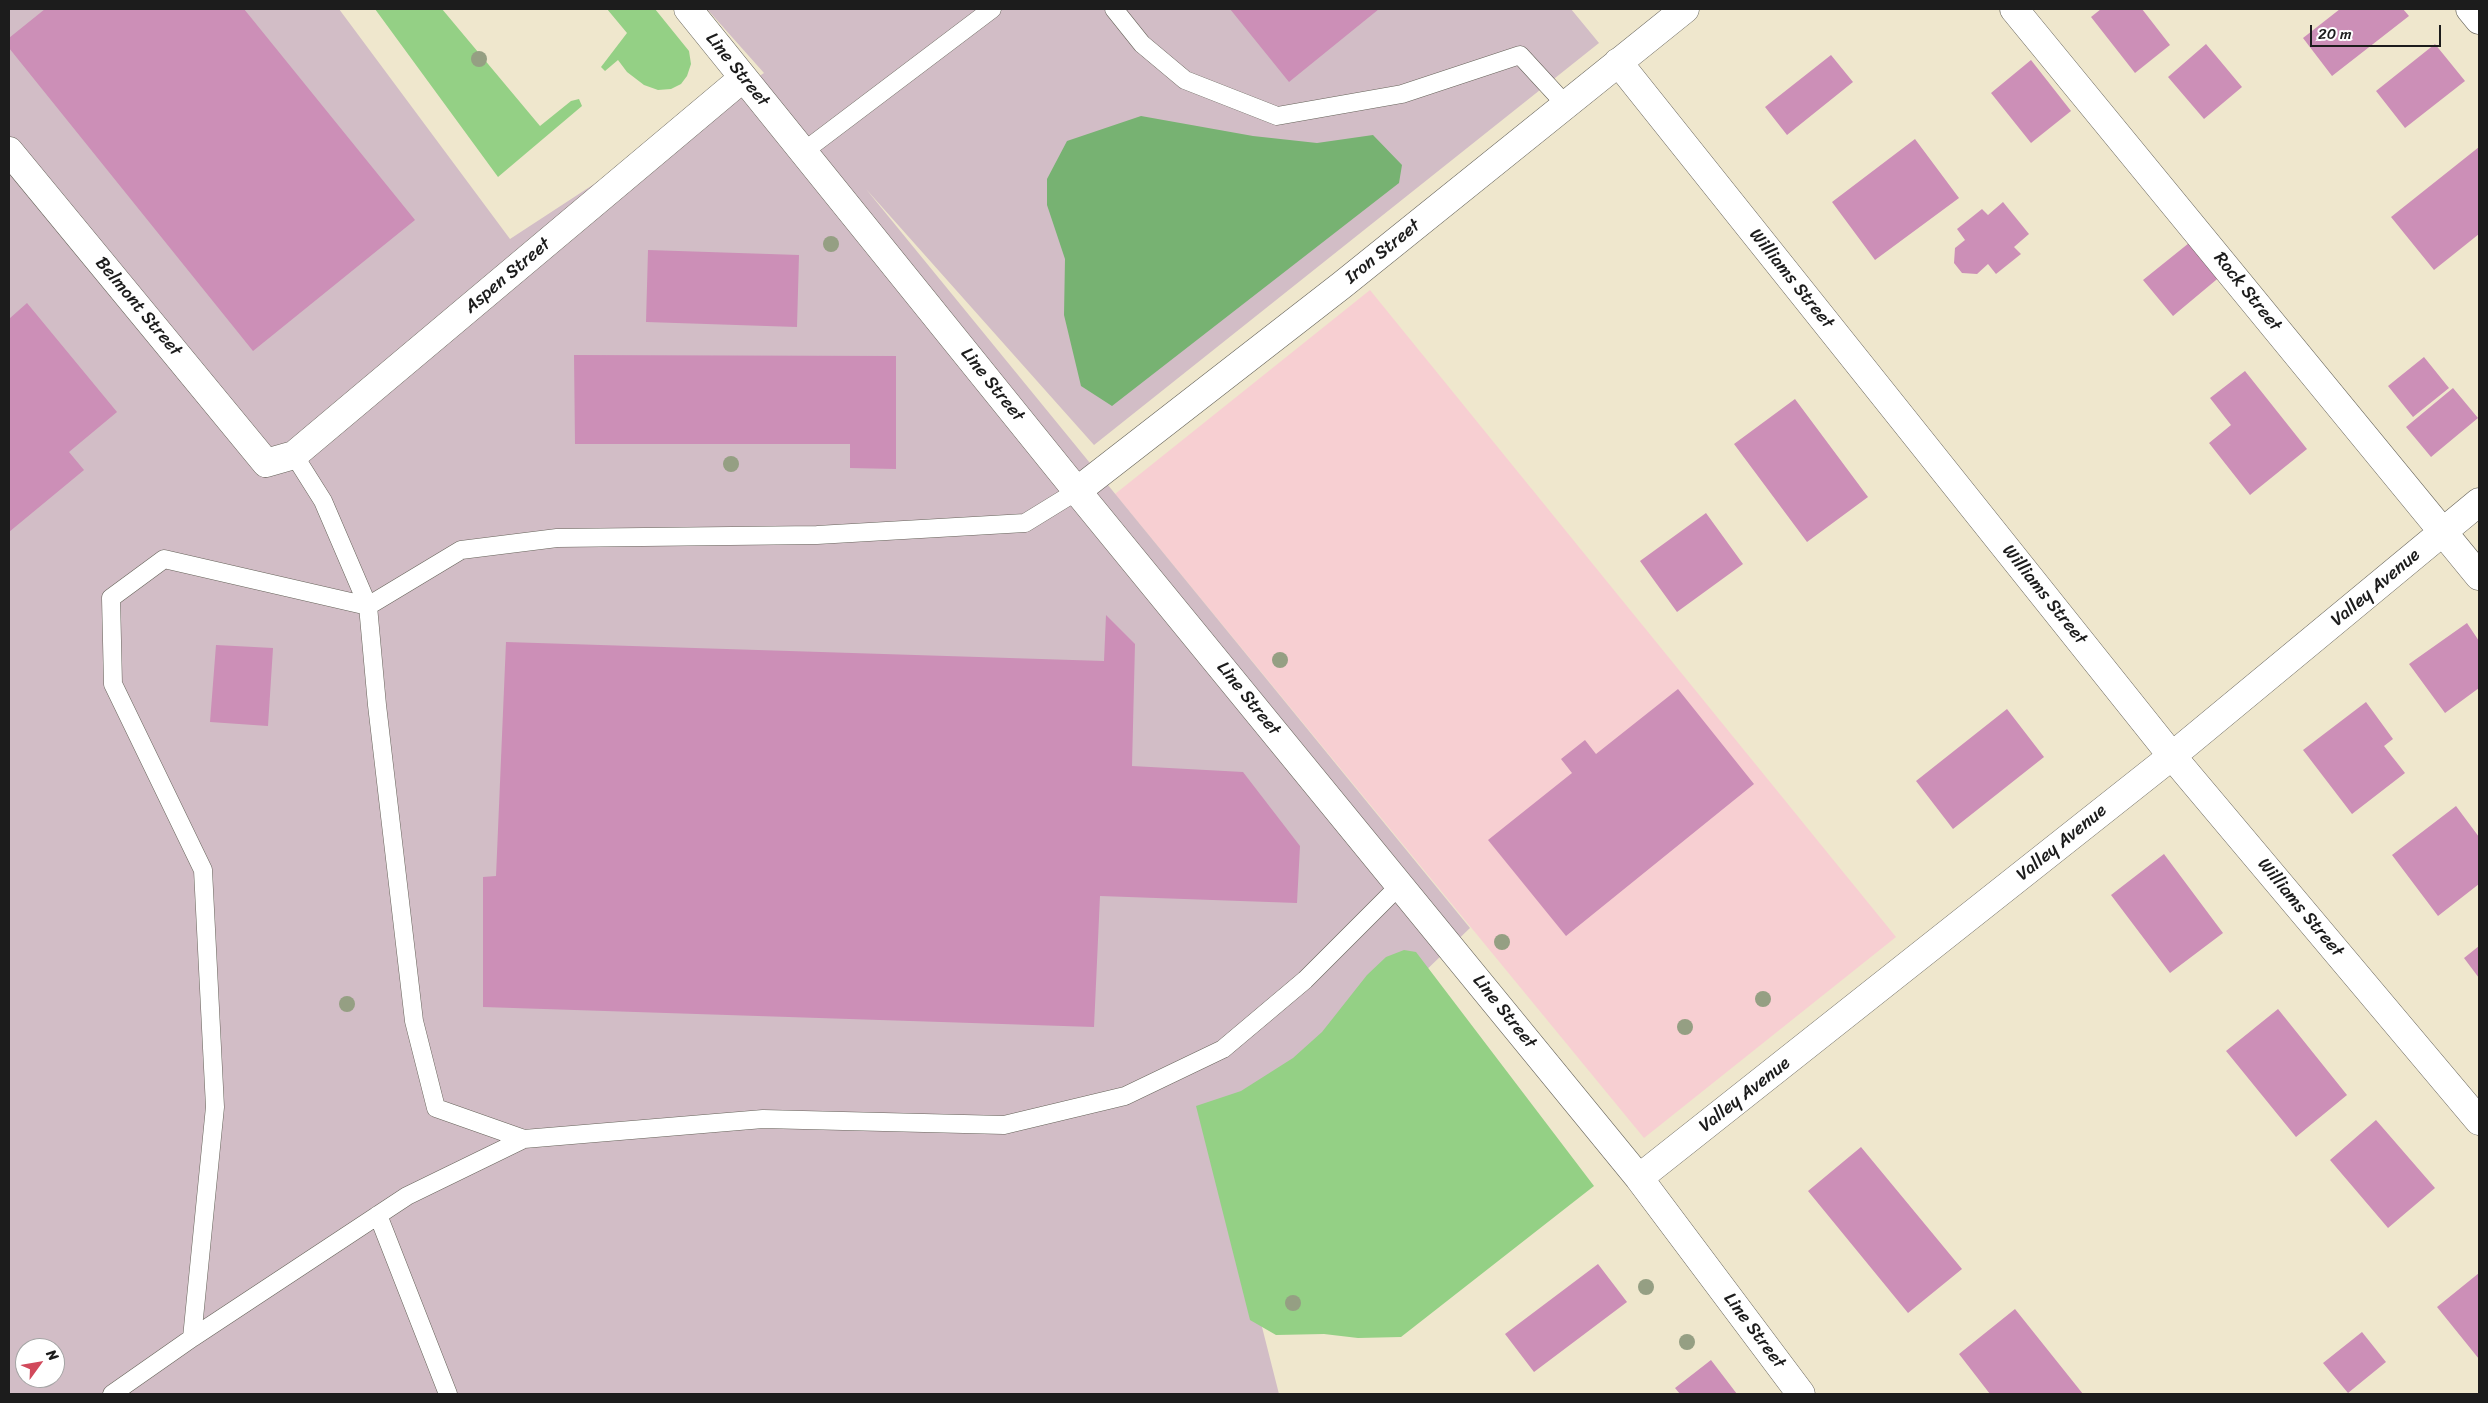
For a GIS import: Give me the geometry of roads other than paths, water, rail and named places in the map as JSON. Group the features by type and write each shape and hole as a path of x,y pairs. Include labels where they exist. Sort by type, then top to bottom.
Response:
{"street":[{"name":"Line Street","path":"688,9 1077,491 1640,1178 1801,1394"},
{"name":"Iron Street","path":"1077,491 1342,285 1685,9"},
{"name":"Rock Street","path":"2014,9 2479,576"},
{"path":"2470,9 2479,20"},
{"name":"Williams Street","path":"1618,62 2172,756 2479,1121"},
{"name":"Aspen Street","path":"266,463 294,455 743,78"},
{"name":"Belmont Street","path":"9,151 266,463"},
{"name":"Valley Avenue","path":"1640,1178 2172,756 2479,502"}],"lane":[{"path":"803,152 992,9"},
{"path":"1114,9 1142,44 1186,80 1277,116 1402,94 1520,55 1565,104"},
{"path":"294,455 323,502 368,606 377,705 414,1021 436,1108 524,1139"},
{"path":"192,1338 215,1107 203,870 112,684 111,598 164,559 368,606 461,550 557,538 818,535 1025,523 1077,491"},
{"path":"112,1394 192,1338 407,1196 524,1139 763,1119 1004,1125 1124,1096 1223,1049 1305,980 1400,885"},
{"path":"378,1215 448,1394"}]}
